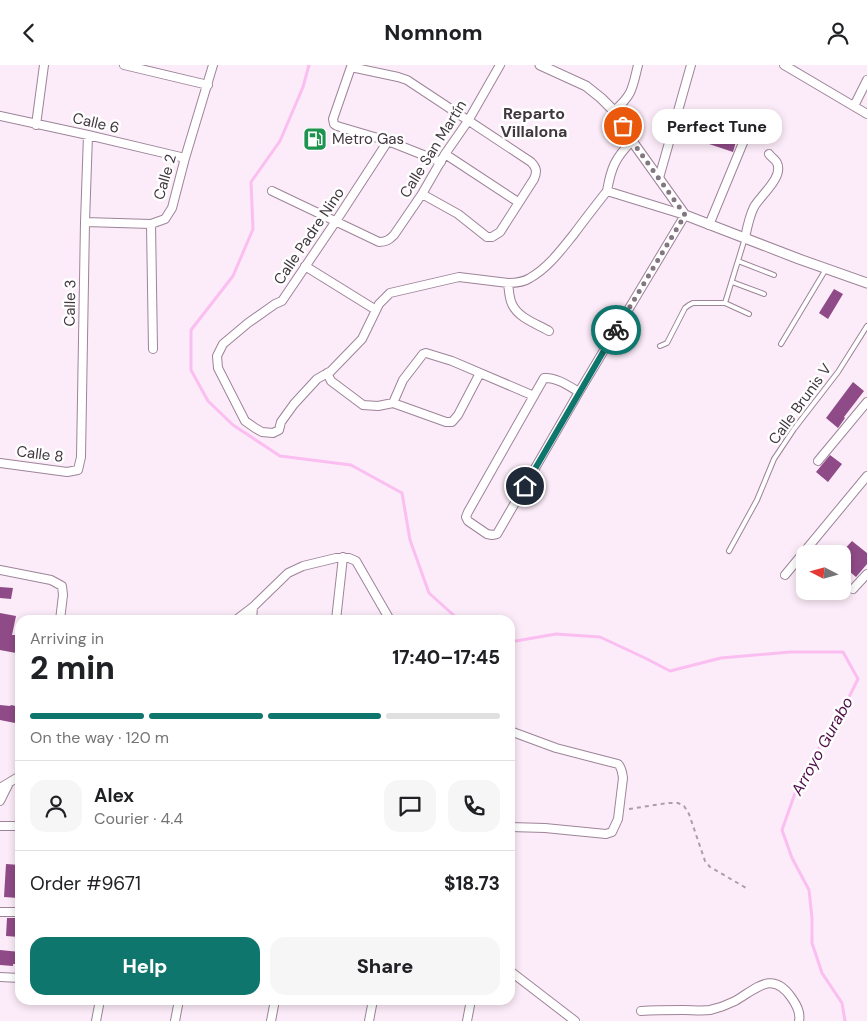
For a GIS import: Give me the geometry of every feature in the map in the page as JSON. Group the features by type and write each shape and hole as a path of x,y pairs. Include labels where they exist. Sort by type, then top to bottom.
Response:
{"street":[{"path":"36,125 44,65"},
{"path":"124,65 208,85"},
{"name":"Calle 2","path":"152,224 165,219 172,207 214,65"},
{"name":"Calle San Martín","path":"336,221 374,239 383,242 389,240 422,194 468,121 500,65"},
{"path":"540,65 586,86 614,111 632,141 685,215"},
{"path":"614,111 625,101 631,91 638,65"},
{"path":"659,178 691,65"},
{"path":"784,65 867,114"},
{"path":"422,194 458,214 487,237 492,237 500,232 534,179 536,175 535,166 407,80 348,66 332,119 337,126 443,158 518,202"},
{"path":"854,106 867,79"},
{"name":"Calle 6","path":"0,116 185,158"},
{"path":"709,225 752,121"},
{"name":"Calle 3","path":"78,470 81,457 88,135"},
{"name":"Calle Padre Nino","path":"326,373 317,379 294,404 281,422 279,430 273,433 262,432 245,421 218,368 217,356 223,344 248,323 282,301 388,141"},
{"path":"480,373 458,415 452,422 392,403 378,406 363,405 331,381 326,373 331,371 362,339 379,304 390,293 459,277 516,283 529,279 540,272 563,247 607,191 614,165 621,152 632,141"},
{"path":"745,238 748,222 755,205 777,175 778,163 769,154"},
{"path":"272,191 336,221"},
{"path":"607,191 685,215 867,283"},
{"path":"579,391 550,378 544,378 468,512 466,517 468,521 487,534 497,534 579,391 685,215"},
{"path":"85,222 152,224 154,349"},
{"path":"305,266 376,310"},
{"path":"508,283 510,298 516,310 549,331"},
{"path":"392,403 403,380 423,354 429,353 534,396"},
{"path":"818,461 867,402"},
{"name":"Calle 8","path":"0,463 67,472 78,470"},
{"path":"785,575 867,476"},
{"path":"337,615 343,557"},
{"path":"243,615 254,607 288,573 317,562 343,557 356,561 387,615"},
{"path":"0,570 51,580 62,586 61,615"},
{"path":"854,589 867,573"},
{"path":"253,615 254,607"},
{"path":"515,733 556,748 618,764 623,778 620,809 612,833 515,827"},
{"path":"0,788 15,779"},
{"path":"0,801 9,783"},
{"path":"0,817 2,820 15,826"},
{"path":"0,826 15,826"},
{"path":"0,912 15,912"},
{"path":"515,975 574,1021"},
{"path":"0,977 15,978"},
{"path":"641,1011 708,1010 722,1007 764,983 771,983 785,989 796,1004 800,1014 799,1021"},
{"path":"96,1021 99,1005"},
{"path":"176,1021 178,1005"},
{"path":"271,1021 274,1005"},
{"path":"369,1021 372,1005"},
{"path":"467,1021 469,1005"}],"lane":[{"path":"725,303 745,238"},
{"path":"738,261 774,275"},
{"path":"781,344 826,268"},
{"path":"732,282 764,294"},
{"path":"660,346 667,343 685,308 693,303 725,303 749,314"},
{"name":"Calle Brunis V","path":"729,551 757,500 774,459 794,429 838,372 867,326"}],"path":[{"path":"620,809 668,803 678,803 684,806 689,814 705,861 710,867 748,889"}],"building":[{"path":"717,120 740,128 733,152 709,144"},
{"path":"834,289 843,294 828,319 819,313"},
{"path":"853,382 864,391 838,428 826,418"},
{"path":"830,455 842,464 828,482 816,472"},
{"path":"852,541 867,553 867,564 856,577 851,573 851,545 848,545"},
{"path":"0,587 13,588 11,599 0,598"},
{"path":"0,613 15,616 12,635 15,635 15,653 0,650"},
{"path":"0,705 15,706 15,723 0,720"},
{"path":"6,864 15,865 15,898 4,897"},
{"path":"7,918 15,918 15,937 6,936"},
{"path":"0,950 15,952 15,964 13,966 0,965"}],"waterway":[{"name":"Arroyo Gurabo","path":"309,65 303,87 280,141 251,182 253,229 233,276 191,330 191,370 208,401 233,425 280,456 351,465 402,493 410,540 429,593 453,615"},
{"name":"Arroyo Gurabo","path":"515,641 556,634 600,637 670,671 721,658 790,652 843,652 858,679 842,711 800,779 782,830 792,858 809,890 812,943 822,973 842,1003 845,1021"}],"way so far":[{"path":"616,330 685,215 623,126"}],"place":[{"name":"Perfect Tune","path":"623,126"},
{"name":"Metro Gas","path":"315,139"}],"district":[{"name":"Reparto Villalona","path":"534,122"}],"route":[{"path":"525,486 616,330"}]}
